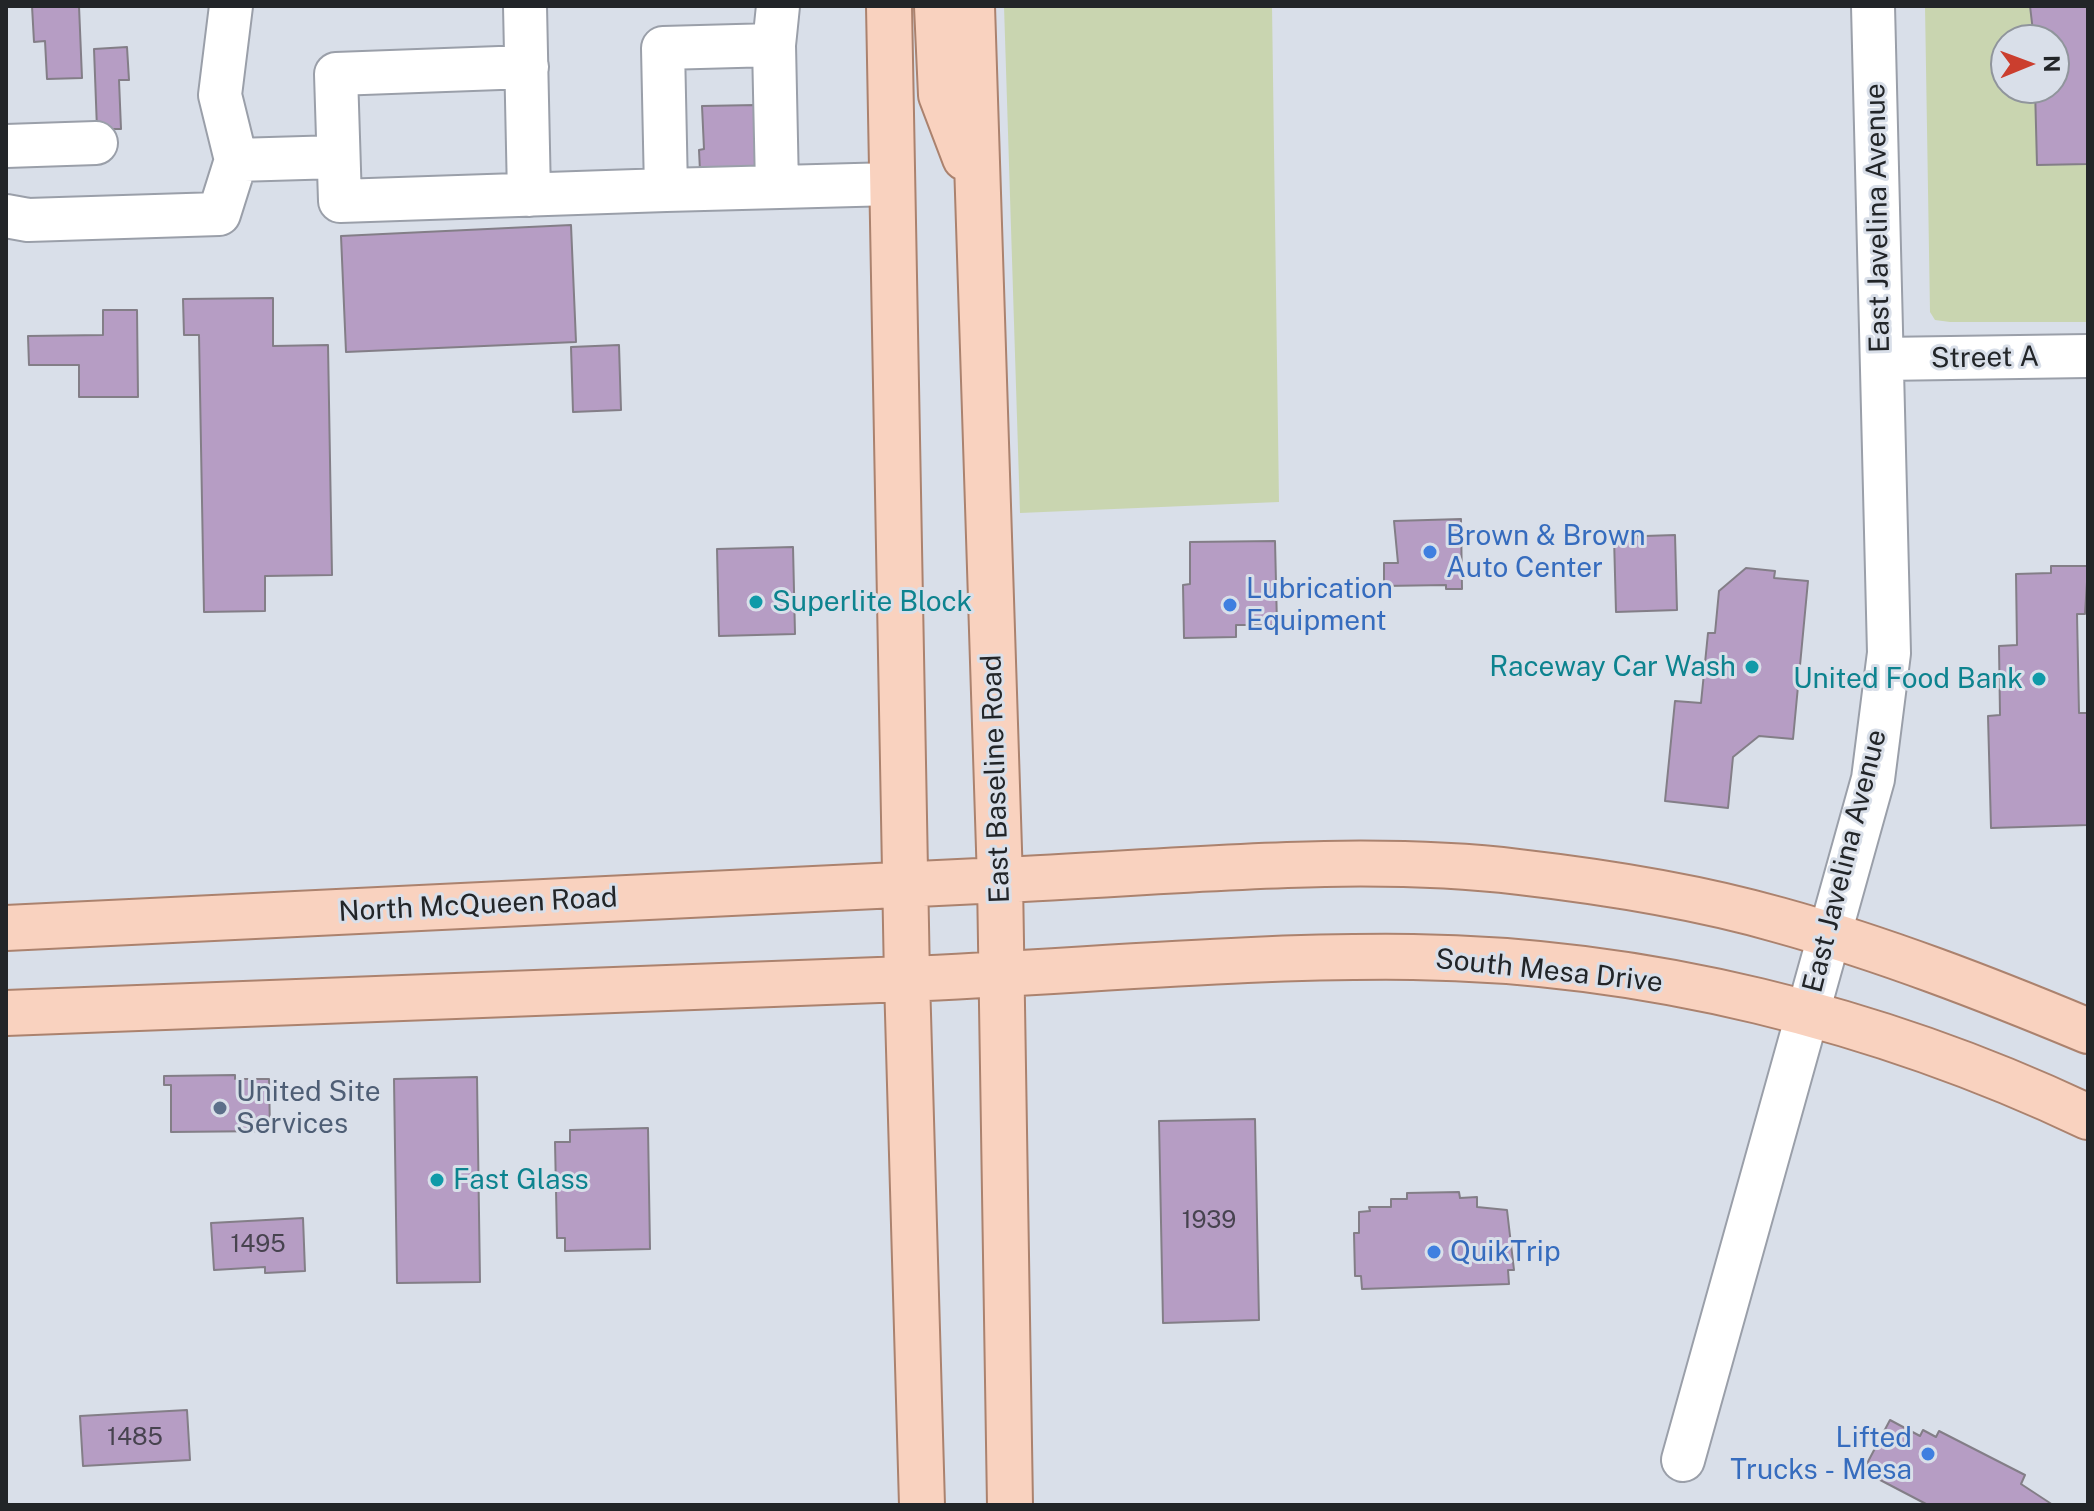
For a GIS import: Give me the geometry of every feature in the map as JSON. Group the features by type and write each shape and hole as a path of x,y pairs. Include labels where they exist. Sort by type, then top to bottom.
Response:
{"main road":[{"path":"889,6 905,884 923,978 922,1505"},
{"path":"937,6 941,95 978,190"},
{"name":"East Baseline Road","path":"972,6 1000,880 1010,1505"},
{"path":"1000,880 1329,866 1412,865 1501,870 1709,903 1829,936 2088,1031"},
{"name":"North McQueen Road","path":"6,928 1000,880"},
{"name":"South Mesa Drive","path":"923,978 1196,962 1416,957 1597,971 1746,997 1806,1014 1987,1073 2088,1117"},
{"path":"7,1001 923,978"}],"street":[{"path":"6,216 28,220 219,214 236,160 220,95 231,6"},
{"path":"525,6 529,195"},
{"name":"East Javelina Avenue","path":"1683,1460 1873,779 1889,653 1873,6"},
{"path":"666,190 663,48 776,25 777,187"},
{"path":"527,67 336,74 340,201 893,184"},
{"path":"6,146 96,143"},
{"path":"236,160 338,157"},
{"name":"Street A","path":"1882,359 2088,356"}],"green space":[{"path":"1004,6 1272,6 1279,502 1020,513"},
{"path":"1925,6 2030,6 2032,24 1990,24 1990,104 2035,104 2037,165 2088,164 2088,322 1950,322 1935,320 1930,312"}],"building":[{"path":"32,6 79,6 82,78 47,79 45,41 34,42"},
{"path":"2030,6 2088,6 2088,164 2037,165 2035,104 2070,104 2070,24 2032,24"},
{"path":"127,47 129,80 119,80 121,129 97,129 94,49"},
{"path":"756,105 758,170 700,171 699,150 704,149 702,106"},
{"path":"571,225 576,342 346,352 341,236"},
{"path":"273,298 273,346 328,345 332,575 265,576 265,611 204,612 199,335 184,335 183,299"},
{"path":"103,310 137,310 138,397 79,397 79,365 29,365 28,336 103,335"},
{"path":"619,345 621,410 573,412 571,347"},
{"name":"Brown & Brown Auto Center","path":"1461,519 1462,589 1446,589 1446,585 1384,586 1384,563 1398,563 1394,521"},
{"path":"1675,535 1677,610 1616,612 1614,537"},
{"name":"Lubrication Equipment","path":"1275,541 1277,625 1236,625 1236,637 1184,638 1183,585 1190,584 1190,542"},
{"name":"Superlite Block","path":"793,547 795,634 719,636 717,549"},
{"name":"United Food Bank","path":"2051,566 2088,566 2085,614 2077,614 2079,713 2088,713 2088,825 1991,828 1988,716 2000,715 1999,646 2017,645 2016,574 2051,573"},
{"name":"Raceway Car Wash","path":"1746,568 1775,571 1774,578 1808,581 1793,739 1759,736 1733,757 1728,808 1665,801 1675,701 1701,703 1708,633 1715,633 1719,591"},
{"name":"United Site Services","path":"235,1075 235,1079 269,1079 270,1131 171,1132 171,1085 164,1085 164,1076"},
{"name":"Fast Glass","path":"477,1077 480,1282 397,1283 394,1079"},
{"path":"1255,1119 1259,1320 1163,1323 1159,1121"},
{"path":"648,1128 650,1249 565,1251 565,1238 557,1238 555,1142 570,1142 570,1130"},
{"name":"QuikTrip","path":"1459,1192 1460,1198 1477,1197 1477,1207 1507,1210 1514,1270 1508,1270 1509,1284 1362,1289 1361,1276 1355,1276 1354,1233 1359,1233 1359,1212 1370,1211 1369,1207 1391,1207 1391,1199 1407,1199 1407,1193"},
{"path":"303,1218 305,1271 265,1273 265,1267 214,1270 211,1223"},
{"path":"187,1410 190,1460 83,1466 80,1416"},
{"name":"Lifted Trucks - Mesa","path":"1890,1420 1920,1436 1923,1430 1936,1437 1939,1431 2025,1475 2021,1484 2053,1505 1928,1505 1863,1471"}],"place":[{"name":"Brown & Brown Auto Center","path":"1430,552"},
{"name":"Superlite Block","path":"756,602"},
{"name":"Lubrication Equipment","path":"1230,605"},
{"name":"Raceway Car Wash","path":"1752,667"},
{"name":"United Food Bank","path":"2039,679"},
{"name":"United Site Services","path":"220,1108"},
{"name":"Fast Glass","path":"437,1180"},
{"name":"QuikTrip","path":"1434,1252"},
{"name":"Lifted Trucks - Mesa","path":"1928,1454"}]}
